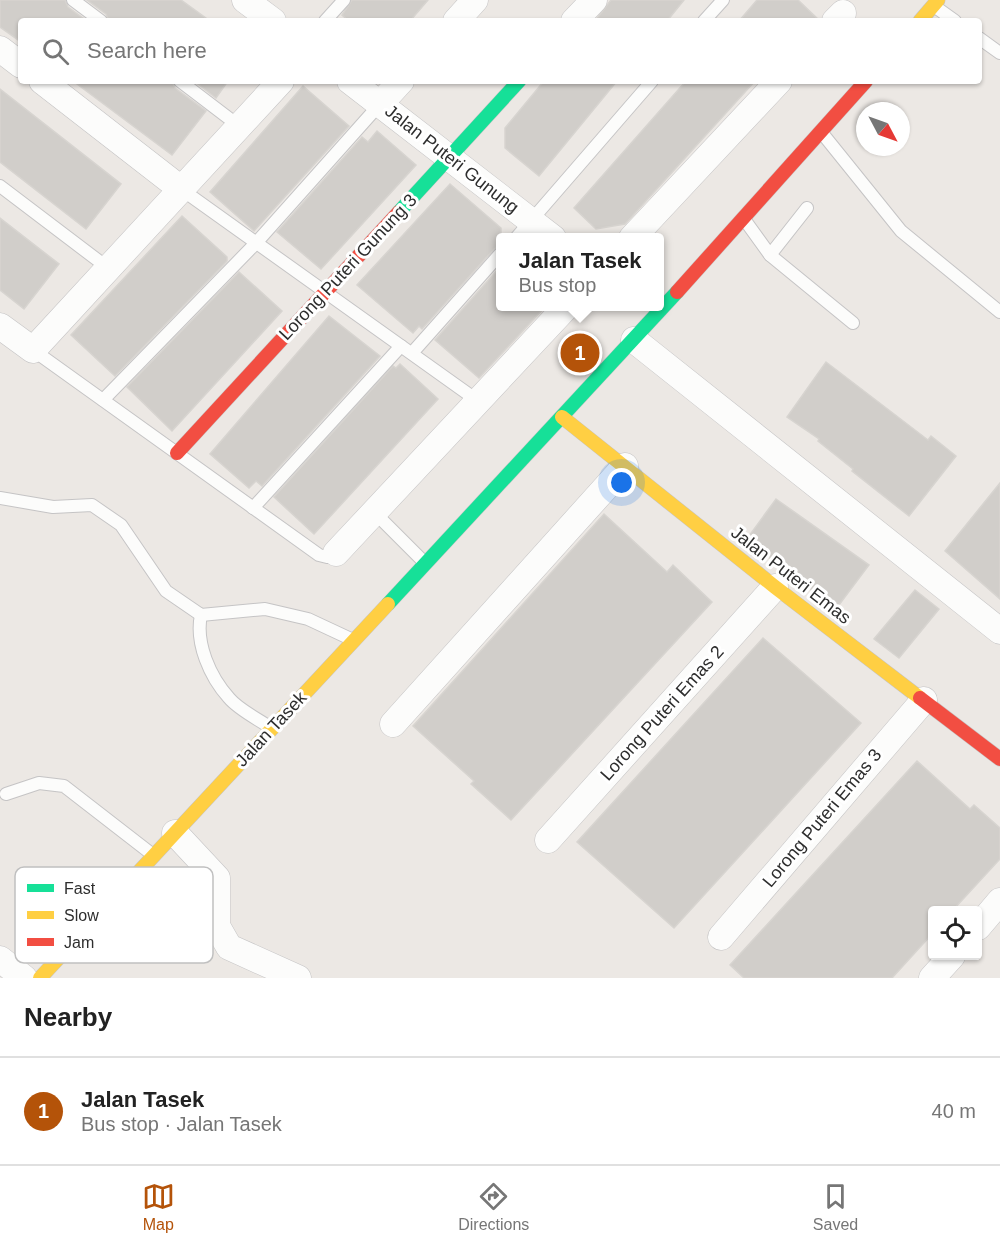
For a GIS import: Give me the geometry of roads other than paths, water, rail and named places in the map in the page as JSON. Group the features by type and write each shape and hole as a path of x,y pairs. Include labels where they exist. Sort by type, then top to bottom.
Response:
{"main road":[{"path":"923,18 936,3"},
{"name":"Lorong Puteri Gunung 3","path":"177,453 516,84"},
{"name":"Jalan Tasek","path":"664,296 743,218 863,84"},
{"name":"Jalan Tasek","path":"144,867 634,340 649,311"},
{"name":"Jalan Puteri Emas","path":"562,417 775,587 1000,759"},
{"name":"Jalan Tasek","path":"40,978 54,963"}],"street":[{"path":"245,0 269,18"},
{"path":"459,18 475,0"},
{"path":"577,18 594,0"},
{"path":"0,49 18,63"},
{"path":"46,84 181,189"},
{"path":"0,326 33,350 277,84"},
{"name":"Jalan Puteri Gunung","path":"354,84 449,157 523,229 538,233"},
{"path":"380,104 398,84"},
{"path":"636,233 775,84"},
{"path":"336,553 562,311"},
{"path":"634,340 1000,631"},
{"path":"393,724 625,466"},
{"name":"Lorong Puteri Emas 2","path":"548,840 775,587"},
{"name":"Lorong Puteri Emas 3","path":"721,937 924,700"},
{"path":"175,833 207,867"},
{"path":"213,874 217,878 218,926 229,947 298,978"},
{"path":"982,922 1000,901"},
{"path":"0,959 24,978"},
{"path":"932,978 948,960"}],"lane":[{"path":"73,0 97,18"},
{"path":"328,18 344,0"},
{"path":"707,18 723,0"},
{"path":"936,3 953,18"},
{"path":"982,40 1000,53"},
{"path":"184,84 239,126"},
{"path":"523,229 649,84"},
{"path":"103,400 256,243 380,104"},
{"path":"821,132 901,231 1000,312"},
{"path":"0,186 108,268"},
{"path":"181,189 478,401"},
{"path":"770,255 807,208"},
{"path":"743,218 770,255 853,323"},
{"path":"412,353 496,260"},
{"path":"253,508 401,346"},
{"path":"33,350 319,555 327,557 336,553"},
{"path":"0,498 53,507 92,505 121,525 166,591 201,615 265,609 308,619 354,640"},
{"path":"374,512 425,563"},
{"path":"201,615 198,629 204,658 229,698 272,729"},
{"path":"6,794 39,783 64,786 154,856"}],"place":[{"name":"Jalan Tasek","path":"580,353"}]}
